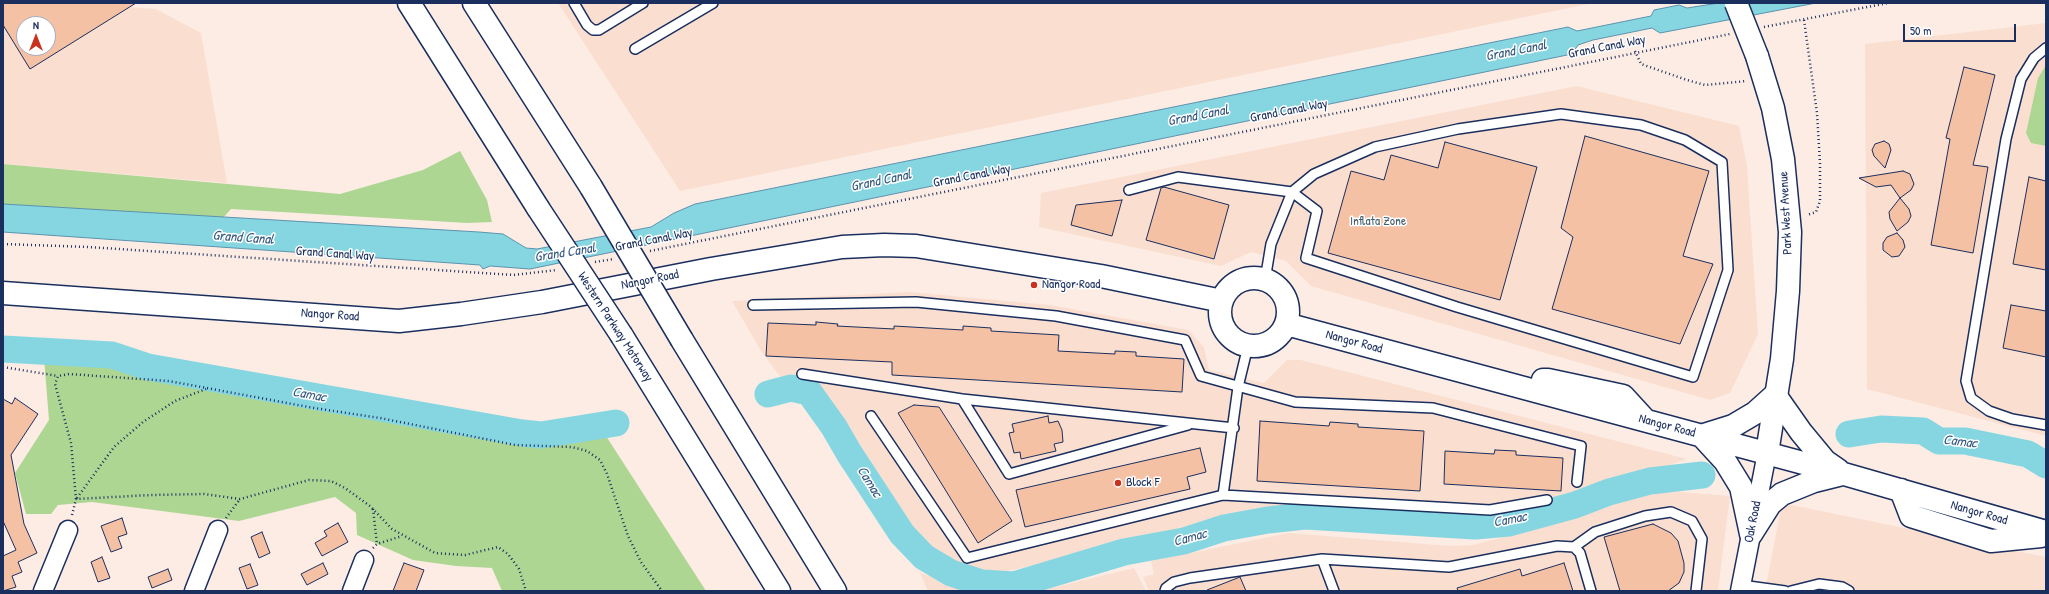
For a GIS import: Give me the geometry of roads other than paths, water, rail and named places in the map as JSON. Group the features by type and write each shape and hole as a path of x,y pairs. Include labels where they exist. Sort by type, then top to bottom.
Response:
{"main road":[{"name":"Western Parkway Motorway","path":"409,3 538,208 622,336 779,591"},
{"path":"474,3 591,186 682,340 835,591"},
{"name":"Park West Avenue","path":"1736,3 1757,56 1773,108 1783,159 1790,232 1786,322 1782,358 1767,453"},
{"name":"Nangor Road","path":"3,293 398,321 461,314 542,302 711,269 842,247 884,245 916,246 1101,276 1222,301"},
{"path":"1254,278 1265,280 1275,285 1282,293 1287,303 1288,314 1286,324 1280,335 1271,342 1260,346 1248,346 1237,342 1228,334 1222,324 1220,313 1222,301 1227,292 1239,282 1254,278"},
{"name":"Nangor Road","path":"1286,324 1514,386 1548,380 1624,396 1645,420 1901,490 2046,534"},
{"path":"1751,534 1741,488 1725,460 1701,436 1733,426 1755,413 1776,395 1801,432 1825,461 1844,474"},
{"path":"1751,534 1770,504 1782,494 1814,481 1844,474"}],"street":[{"name":"Oak Road","path":"1741,588 1767,453"},
{"path":"44,591 70,523"},
{"path":"194,591 220,526"},
{"path":"352,591 368,555"}],"lane":[{"path":"574,3 587,25 593,30 599,30 643,3"},
{"path":"635,49 712,3"},
{"path":"2046,48 2034,58 2021,79 2006,139 1966,381 1971,398 1989,411 2012,419 2046,425"},
{"path":"1129,190 1178,177 1292,192 1316,211 1306,258 1457,307 1693,377 1728,270 1722,162 1685,140 1641,125 1561,114 1458,129 1375,147 1314,174 1292,192 1271,244 1265,280"},
{"path":"753,305 916,302 1056,316 1185,340 1201,376 1294,402 1433,408 1581,446 1577,482"},
{"path":"1223,495 1234,428 1238,387 1248,346"},
{"path":"802,374 962,399 1234,428"},
{"path":"962,399 1009,474 1194,424"},
{"path":"871,416 967,558 1223,495 1490,510 1547,500"},
{"path":"1165,591 1166,588 1174,582 1190,578 1322,559 1449,567 1557,546 1574,547 1595,532 1645,516 1670,512 1692,522 1702,539 1696,591"},
{"path":"1574,547 1580,553 1591,591"},
{"path":"1322,559 1334,591"},
{"path":"1791,591 1820,584 1842,587 1849,591"},
{"path":"1741,588 1784,591"}],"water":[{"name":"Grand Canal","path":"1719,3 1816,3 1660,33 1652,28 1593,40 1578,45 1572,54 530,269 490,266 483,269 480,265 3,232 3,204 503,234 526,248 537,249 651,227 674,213 695,204 1568,27 1577,31 1651,16 1654,10 1679,5 1687,8"}],"waterway":[{"name":"Camac","path":"3,349 112,355 148,367 522,433 541,435 616,423"},
{"name":"Camac","path":"768,394 791,388 809,392 834,427 849,453 902,534 924,557 951,573 982,583 1014,585 1124,552 1184,541 1224,528 1268,520 1305,516 1475,526 1509,523 1575,505 1609,492 1650,481 1702,475"},
{"name":"Camac","path":"1849,434 1881,429 1923,431 1939,441 1965,441 2028,454 2046,465"}],"place":[{"name":"Nangor Road","path":"1034,285"},
{"name":"Block F","path":"1118,483"}],"park label":[{"name":"Inflata Zone","path":"1378,222"}]}
